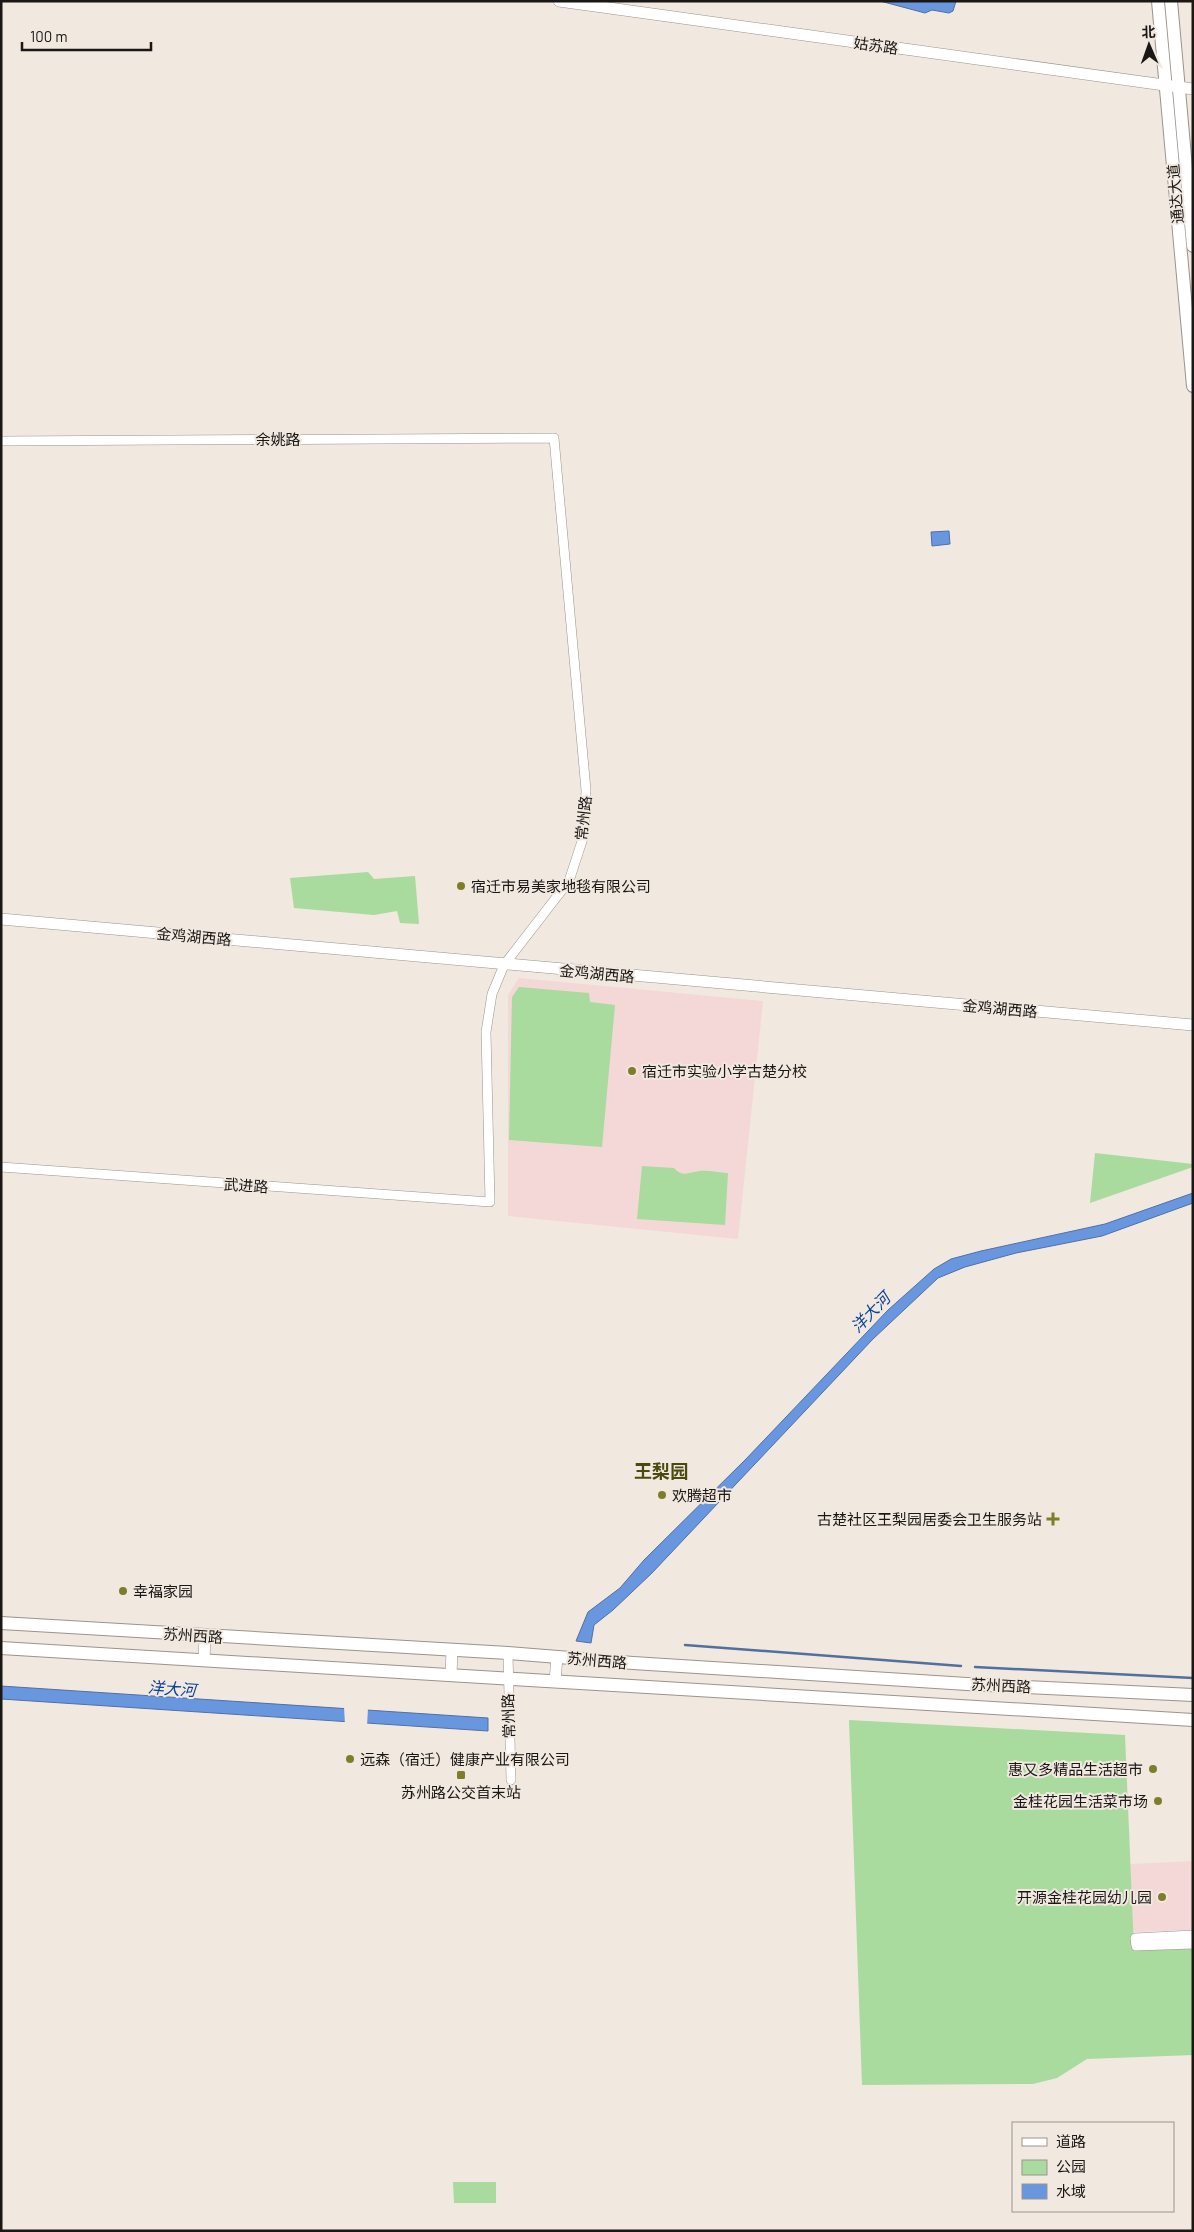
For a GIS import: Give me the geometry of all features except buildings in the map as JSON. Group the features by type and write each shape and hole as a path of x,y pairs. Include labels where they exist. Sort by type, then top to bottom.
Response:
{"main road":[{"name":"通达大道","path":"1158,1 1193,386"},
{"name":"通达大道","path":"1171,1 1193,246"},
{"name":"苏州西路","path":"1,1623 508,1653 967,1684 1193,1695"},
{"name":"苏州西路","path":"1,1648 1193,1720"}],"street":[{"name":"姑苏路","path":"559,1 1193,89"},
{"name":"余姚路","path":"1,441 554,438"},
{"name":"常州路","path":"490,1202 486,1032 492,994 504,965 569,881 584,835 586,790 554,438"},
{"name":"金鸡湖西路","path":"1,919 1193,1025"},
{"name":"武进路","path":"1,1167 490,1202"},
{"path":"204,1660 205,1636"},
{"path":"451,1675 452,1650"},
{"name":"常州路","path":"508,1653 507,1678 511,1780"},
{"path":"555,1681 557,1657"},
{"path":"1193,1935 1135,1938 1136,1946 1193,1944"}],"shaded area":[{"name":"宿迁市实验小学古楚分校","path":"519,978 763,1001 738,1239 508,1216 508,995"},
{"name":"开源金桂花园幼儿园","path":"1193,1861 1193,1930 1133,1932 1130,1864"}],"green space":[{"path":"368,872 374,879 415,876 419,924 400,923 397,911 374,915 294,908 290,878"},
{"path":"519,987 589,993 590,1002 615,1005 602,1147 509,1140 512,997"},
{"path":"1095,1153 1193,1164 1193,1167 1090,1203"},
{"path":"642,1166 674,1168 683,1174 703,1171 728,1173 725,1225 637,1219"},
{"path":"849,1720 1125,1735 1134,1950 1193,1948 1193,2055 1087,2059 1057,2078 1033,2084 862,2085"},
{"path":"453,2182 496,2182 496,2203 454,2203"}],"water":[{"path":"880,1 956,1 953,11 949,13 932,10 925,13"},
{"path":"949,531 950,544 932,546 931,532"},
{"path":"1193,1193 1193,1203 1102,1236 1016,1253 965,1267 938,1278 873,1339 652,1573 613,1610 594,1625 591,1643 576,1641 588,1612 620,1588 644,1560 746,1459 888,1310 934,1269 951,1259 981,1251 1105,1224"},
{"path":"1,1686 488,1718 488,1731 1,1699"}],"pier":[{"path":"344,1707 368,1708 367,1726 345,1725"}],"waterway":[{"path":"685,1645 961,1666"},
{"path":"975,1667 1193,1678"}],"place":[{"name":"宿迁市易美家地毯有限公司","path":"461,886"},
{"name":"宿迁市实验小学古楚分校","path":"632,1071"},
{"name":"欢腾超市","path":"662,1495"},
{"name":"古楚社区王梨园居委会卫生服务站","path":"1053,1519"},
{"name":"幸福家园","path":"123,1591"},
{"name":"远森（宿迁）健康产业有限公司","path":"350,1759"},
{"name":"惠又多精品生活超市","path":"1153,1769"},
{"name":"苏州路公交首末站","path":"461,1775"},
{"name":"金桂花园生活菜市场","path":"1158,1801"},
{"name":"开源金桂花园幼儿园","path":"1162,1897"}],"district":[{"name":"王梨园","path":"661,1471"}],"water label":[{"name":"洋大河","path":"870,1312"},
{"name":"洋大河","path":"172,1688"}]}
